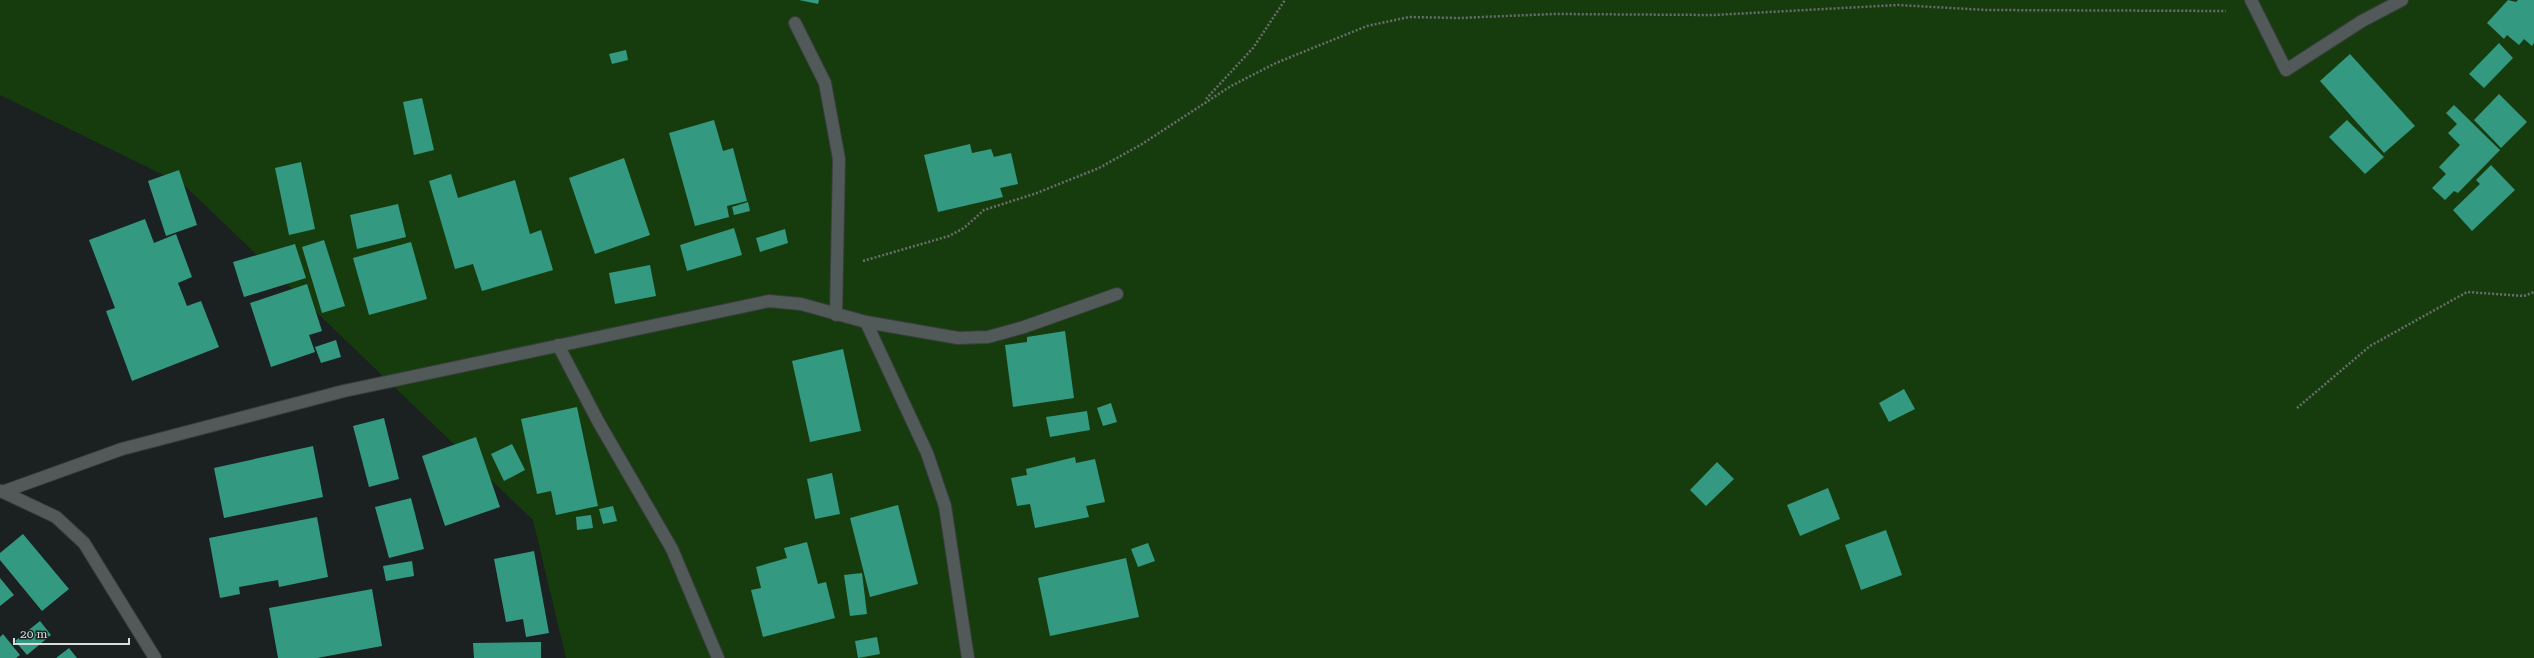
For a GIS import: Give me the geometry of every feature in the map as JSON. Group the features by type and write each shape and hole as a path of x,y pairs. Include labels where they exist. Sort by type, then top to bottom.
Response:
{"street":[{"path":"2251,0 2286,70 2362,21 2402,0"},
{"path":"795,23 825,83 839,159 836,315"},
{"path":"3,491 122,449 344,391 769,301 801,304 836,315 866,322 958,338 988,337 1024,327 1117,294"},
{"path":"866,322 927,453 946,506 968,658"},
{"path":"558,345 599,423 672,549 718,658"},
{"path":"3,491 56,518 84,543 155,658"}],"path":[{"path":"1204,102 1253,48 1285,0"},
{"path":"837,266 869,260 949,236 964,228 984,210 1037,193 1099,168 1142,144 1204,102 1276,63 1324,42 1367,26 1409,17 1459,18 1554,14 1714,15 1898,5 1986,10 2257,12"},
{"path":"2297,408 2370,346 2467,292 2524,296 2534,292"}],"green space":[{"path":"0,0 2534,0 2534,658 566,658 533,520 184,185 0,95"}],"building":[{"path":"799,0 819,0 818,4"},
{"path":"2508,0 2516,2 2518,0 2534,0 2534,43 2532,46 2524,39 2519,45 2507,35 2504,39 2487,23"},
{"path":"2499,43 2513,58 2484,88 2469,74"},
{"path":"626,50 628,60 612,64 609,54"},
{"path":"2350,54 2415,126 2384,153 2320,81"},
{"path":"2499,94 2527,122 2501,148 2474,120"},
{"path":"422,98 434,150 414,155 403,102"},
{"path":"2454,105 2500,150 2458,193 2454,191 2445,200 2432,188 2446,174 2439,167 2460,145 2448,133 2457,124 2446,113"},
{"path":"714,120 723,151 733,148 747,201 727,206 729,217 695,226 669,133"},
{"path":"2347,120 2384,157 2365,174 2329,137"},
{"path":"970,144 972,153 991,149 994,157 1011,153 1018,184 1000,188 1003,197 938,212 924,155"},
{"path":"624,158 650,235 595,254 569,178"},
{"path":"301,162 315,229 289,235 275,168"},
{"path":"2491,165 2515,190 2472,231 2453,210 2480,184 2476,180"},
{"path":"179,170 197,225 166,236 148,181"},
{"path":"451,174 458,198 515,180 530,234 541,230 553,270 482,291 473,264 455,269 429,181"},
{"path":"748,202 750,211 734,215 732,207"},
{"path":"398,204 406,237 357,249 350,215"},
{"path":"145,219 154,243 176,234 192,277 178,283 187,306 201,301 219,347 132,381 106,311 115,308 89,240"},
{"path":"734,228 742,255 687,271 680,245"},
{"path":"785,229 788,243 760,252 756,238"},
{"path":"324,240 345,306 322,313 302,247"},
{"path":"411,242 427,299 369,315 353,258"},
{"path":"295,244 306,278 244,297 233,262"},
{"path":"650,265 656,296 615,304 609,273"},
{"path":"307,284 322,331 309,335 315,352 271,367 250,303"},
{"path":"1065,331 1074,398 1013,407 1005,345 1027,342 1027,337"},
{"path":"336,340 341,357 321,363 315,347"},
{"path":"843,349 861,431 810,442 792,361"},
{"path":"1904,389 1915,409 1889,422 1879,403"},
{"path":"1111,403 1117,422 1103,426 1097,408"},
{"path":"577,407 598,506 556,515 551,491 537,494 521,419"},
{"path":"1087,411 1090,430 1050,437 1046,417"},
{"path":"384,418 399,479 369,487 353,426"},
{"path":"476,437 500,507 445,526 422,456"},
{"path":"512,444 525,470 504,481 491,454"},
{"path":"313,446 323,497 224,518 214,468"},
{"path":"1075,457 1076,463 1095,459 1105,502 1086,506 1089,517 1035,528 1030,504 1017,506 1011,478 1027,475 1026,469"},
{"path":"1717,462 1734,479 1706,506 1690,490"},
{"path":"832,473 840,514 815,519 807,479"},
{"path":"1828,488 1840,519 1800,536 1787,505"},
{"path":"411,498 424,549 389,558 375,507"},
{"path":"898,505 918,584 870,597 850,518"},
{"path":"613,506 617,521 603,524 599,509"},
{"path":"591,515 593,528 577,530 576,517"},
{"path":"317,517 328,577 279,587 278,580 239,587 240,594 220,598 209,538"},
{"path":"1886,530 1902,575 1861,590 1845,545"},
{"path":"23,534 69,589 42,611 0,560 0,553"},
{"path":"807,542 818,584 826,582 835,618 763,637 751,590 761,588 756,567 787,558 784,548"},
{"path":"1148,543 1155,561 1138,567 1131,549"},
{"path":"534,551 549,633 526,637 523,619 506,622 494,559"},
{"path":"1126,558 1139,617 1050,636 1038,578"},
{"path":"412,561 414,576 386,581 383,566"},
{"path":"862,573 867,614 850,616 844,575"},
{"path":"0,578 14,595 0,606"},
{"path":"372,589 382,646 317,658 278,658 269,608"},
{"path":"40,621 51,635 27,655 15,641"},
{"path":"3,634 20,655 16,658 0,658 0,637"},
{"path":"877,637 880,654 858,658 855,641"},
{"path":"541,642 541,658 474,658 473,643"},
{"path":"69,648 77,658 56,658"}]}
